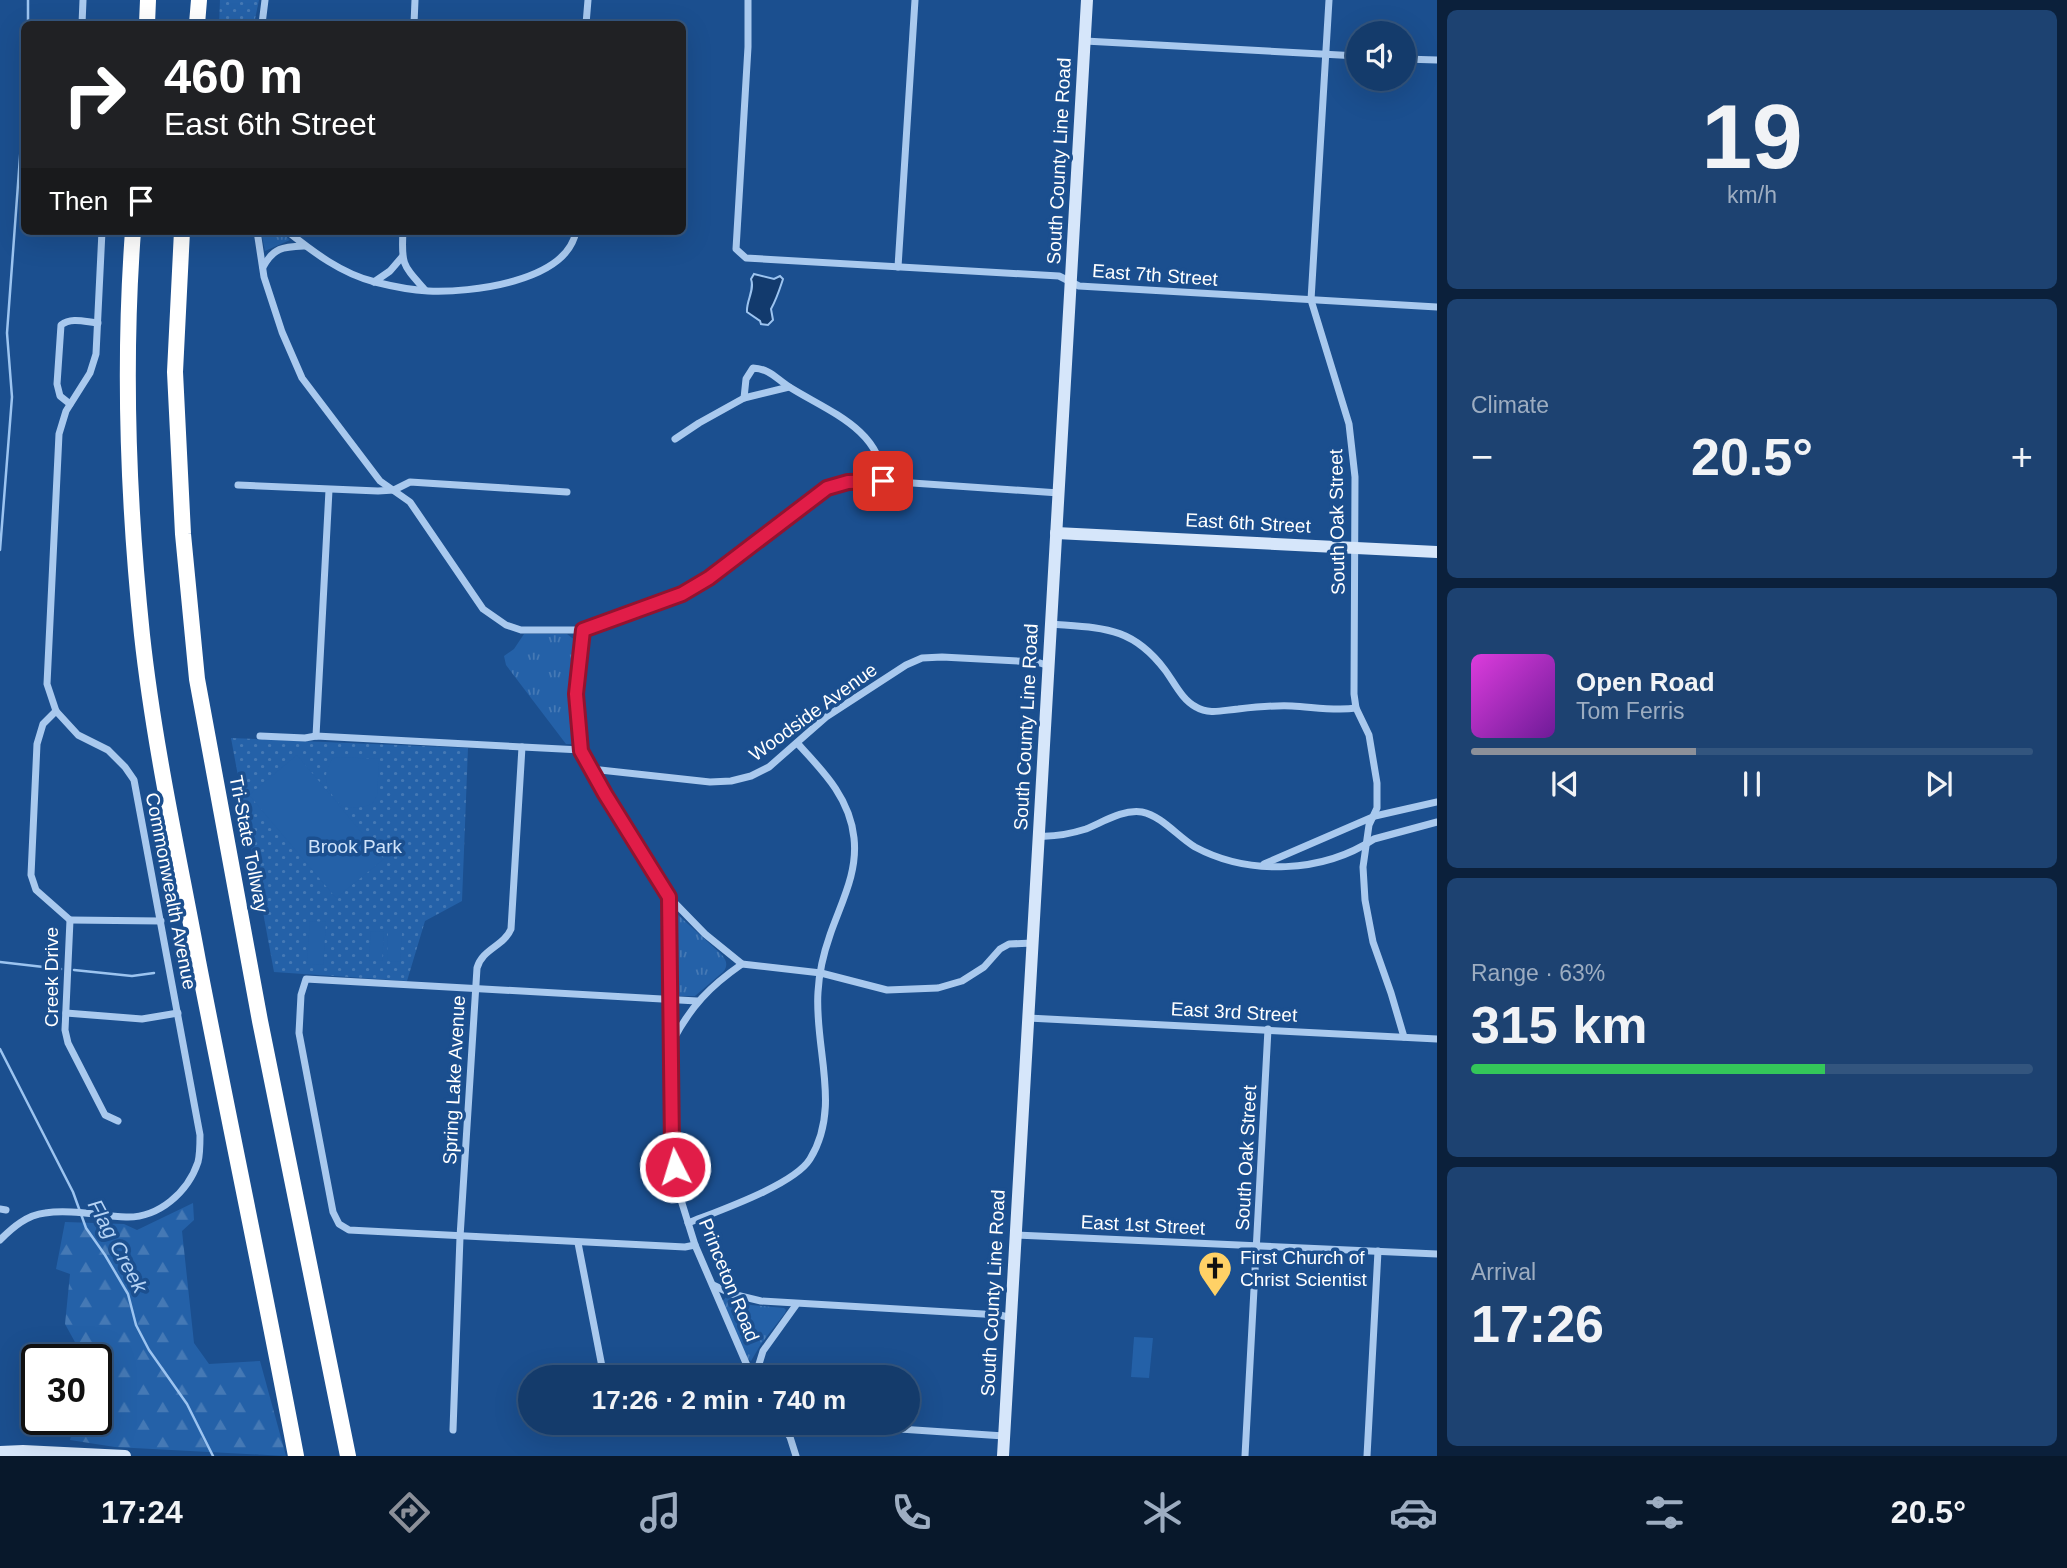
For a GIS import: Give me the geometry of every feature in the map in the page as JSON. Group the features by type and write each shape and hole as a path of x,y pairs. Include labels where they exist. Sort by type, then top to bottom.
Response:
{"highway":[{"path":"147,21 148,0"},
{"path":"197,21 199,0"},
{"path":"133,235 128,320 130,502 142,638 161,761 186,894 296,1456"},
{"name":"Tri-State Tollway","path":"182,235 175,372 183,534 197,679 263,1033 348,1456"}],"main road":[{"name":"South County Line Road","path":"1003,1456 1087,0"},
{"name":"East 6th Street","path":"1056,533 1437,552"},
{"path":"0,1452 125,1456"}],"street":[{"path":"82,21 83,0"},
{"path":"262,21 265,0"},
{"path":"414,21 415,0"},
{"path":"586,21 588,0"},
{"name":"East 7th Street","path":"748,0 748,47 736,249 747,258 1059,276 1079,286 1437,307"},
{"path":"898,267 915,0"},
{"name":"South Oak Street","path":"1329,0 1311,300 1349,424 1355,477 1354,694 1356,708 1369,734 1378,799 1375,816 1369,825 1363,867 1373,942 1404,1037"},
{"path":"1085,41 1346,55"},
{"path":"1416,59 1437,60"},
{"name":"Commonwealth Avenue","path":"0,1240 13,1227 44,1213 130,1217 153,1211 174,1200 188,1182 198,1161 200,1135 134,779 108,750 78,735 56,711 47,684 59,434 65,411 90,373 96,354 102,235"},
{"path":"258,235 262,269 282,331 302,378 380,481 410,502 483,609 506,625 521,630 583,630 682,594 701,583 827,488 848,482 883,481 1059,493"},
{"path":"292,235 346,272 374,282 426,291 483,287 534,275 559,260 576,235"},
{"path":"403,235 402,257 406,267 426,291"},
{"path":"262,269 273,252 279,248 305,246"},
{"path":"374,282 390,271 402,257"},
{"path":"70,404 60,396 57,384 61,325 67,321 79,320 98,323"},
{"path":"744,398 746,379 753,368 765,369 789,387 849,421 878,455 883,467 883,481"},
{"path":"675,439 744,398 789,387"},
{"path":"237,485 394,490 410,482 567,492"},
{"path":"316,736 329,490"},
{"path":"1051,624 1106,629 1137,642 1165,669 1190,704 1206,711 1288,706 1356,708"},
{"name":"Princeton Road","path":"583,630 576,694 581,751 669,897 672,1146 681,1200 695,1245 749,1365"},
{"name":"Woodside Avenue","path":"592,769 701,782 731,781 751,776 769,767 826,717 851,699 922,658 1037,662 1049,666"},
{"name":"Creek Drive","path":"56,711 43,724 37,744 31,875 36,890 70,920 65,1030 68,1043 105,1115 118,1121"},
{"path":"260,736 316,736 581,751"},
{"path":"688,1223 766,1190 798,1172 809,1161 825,1119 826,1077 817,1010 829,937 853,874 855,838 846,805 835,787 825,772 797,744"},
{"name":"Spring Lake Avenue","path":"453,1430 460,1237 475,989 479,961 509,934 511,929 522,747"},
{"path":"1261,866 1375,816 1437,802"},
{"path":"1039,836 1070,834 1121,815 1139,812 1156,818 1184,840 1211,854 1261,866 1294,867 1366,845 1374,839 1393,833 1437,822"},
{"path":"669,897 705,934 742,964 821,973 887,989 938,988 962,981 984,967 1000,949 1009,944 1033,943"},
{"path":"70,920 161,922"},
{"path":"672,1042 697,1001 742,964"},
{"path":"695,1245 685,1247 578,1243 349,1230 339,1224 333,1212 299,1033 301,995 306,979 697,1001"},
{"path":"66,1013 142,1019 178,1013"},
{"name":"East 3rd Street","path":"1028,1018 1437,1039"},
{"name":"South Oak Street","path":"1245,1456 1268,1029"},
{"name":"East 1st Street","path":"1016,1235 1437,1254"},
{"path":"578,1243 602,1365"},
{"path":"1367,1456 1378,1251"},
{"path":"713,1285 733,1294 761,1301 796,1305 1000,1315 1011,1318"},
{"name":"Princeton Road","path":"758,1365 763,1351 796,1305"},
{"path":"920,1430 1004,1436"},
{"path":"789,1435 796,1456"}],"green space":[{"path":"220,0 259,0 255,21 219,21"},
{"path":"262,235 284,235 290,240 265,251"},
{"path":"524,634 567,634 576,641 573,678 575,711 570,712 571,725 576,724 577,737 571,744 566,744 506,665 504,656 514,649"},
{"name":"Brook Park","path":"231,738 468,748 462,901 425,921 407,981 274,972"},
{"path":"297,755 384,859 336,898 249,795"},
{"path":"332,759 379,759 377,796 372,804 358,808 346,807 333,797 326,774"},
{"path":"674,913 720,953 726,962 723,972 695,996 679,996 676,992"},
{"path":"310,921 326,922 323,965 307,964"},
{"path":"371,931 384,932 382,961 369,960"},
{"path":"388,933 402,933 400,962 387,961"},
{"path":"193,1203 194,1220 182,1231 194,1343 209,1364 260,1361 286,1456 115,1447 70,1440 71,1435 112,1435 112,1344 76,1344 65,1324 70,1274 56,1269 65,1222 124,1224 137,1230"},
{"path":"726,1297 751,1305 786,1310 751,1361 747,1359 722,1302"},
{"path":"1134,1337 1153,1338 1149,1378 1131,1377"}],"shaded area":[{"path":"754,274 774,279 780,276 783,279 771,309 773,320 768,325 761,324 747,312"}],"waterway":[{"name":"Flag Creek","path":"28,0 28,21"},
{"name":"Flag Creek","path":"0,550 12,397 7,333 21,144"},
{"path":"0,962 61,969"},
{"path":"74,970 132,976 154,973"},
{"name":"Flag Creek","path":"0,1049 73,1192 86,1228 128,1294 136,1325 149,1350 187,1404 213,1456"}],"place":[{"name":"First Church of Christ Scientist","path":"1215,1298"}],"route":[{"path":"675,1167 672,1146 669,897 581,751 576,694 583,630 682,594 709,578 827,488 848,482 883,481"}]}
